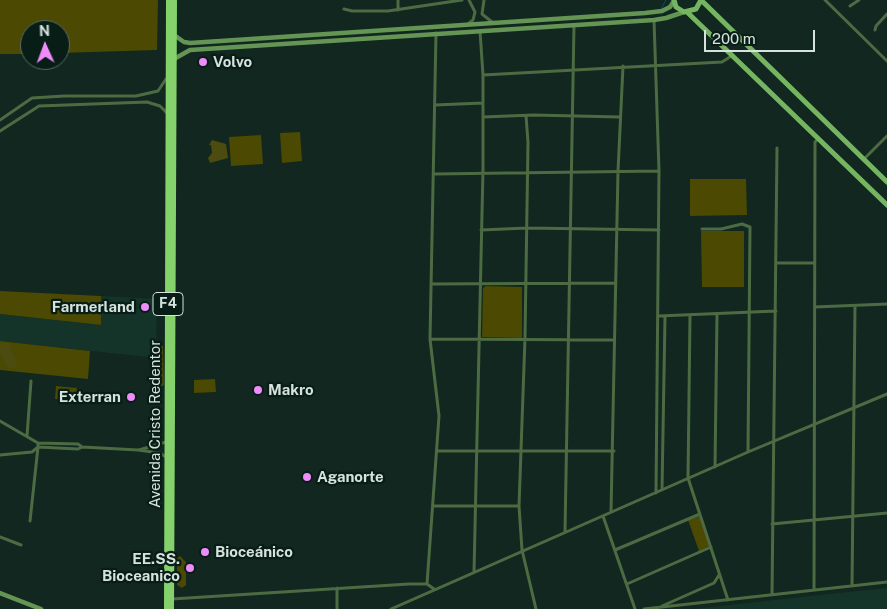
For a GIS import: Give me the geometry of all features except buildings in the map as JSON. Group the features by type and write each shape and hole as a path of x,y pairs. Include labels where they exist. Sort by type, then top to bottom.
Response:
{"highway":[{"name":"Avenida Cristo Redentor","path":"167,609 169,0"},
{"name":"Avenida Cristo Redentor","path":"172,609 174,0"}],"main road":[{"path":"174,35 184,42 190,43 656,12 666,9 674,0"},
{"path":"674,0 676,7 686,12 733,55 887,204"},
{"path":"174,59 190,50 654,20 696,9 701,0 887,182"},
{"path":"517,20 517,28"},
{"path":"442,25 442,33"},
{"path":"332,33 332,40"},
{"path":"190,43 190,50"},
{"path":"0,593 41,609"}],"street":[{"path":"398,0 398,10"},
{"path":"437,0 438,5"},
{"path":"344,9 352,11 398,10 462,0"},
{"path":"469,0 475,12 473,20 469,23"},
{"path":"484,0 482,14 492,22"},
{"path":"825,0 887,61"},
{"path":"850,6 859,0"},
{"path":"875,30 876,26 887,14"},
{"path":"654,20 659,171 656,493"},
{"path":"565,532 570,340 569,283 573,173 574,24"},
{"path":"474,572 483,118 480,30"},
{"path":"428,584 439,416 430,339 436,33"},
{"path":"483,75 722,62 733,55"},
{"path":"612,512 616,229 623,66"},
{"path":"0,120 29,100 64,96 136,96 158,91 165,84 169,72"},
{"path":"64,96 64,105"},
{"path":"124,96 127,100 125,103"},
{"path":"136,96 132,99 137,103"},
{"path":"0,130 35,107 125,103 156,104 164,108 169,116"},
{"path":"435,105 483,103"},
{"path":"526,116 528,174 519,506 522,550 536,609"},
{"path":"483,118 573,116 620,118"},
{"path":"863,160 887,136"},
{"path":"814,590 812,520 815,142 818,138"},
{"path":"772,594 772,443 777,264 777,148"},
{"path":"434,174 659,171"},
{"path":"702,229 721,229 742,224 750,227 748,452"},
{"path":"481,230 572,228 659,230"},
{"path":"777,264 815,263"},
{"path":"431,284 616,283"},
{"path":"815,307 887,304"},
{"path":"852,586 855,306"},
{"path":"659,316 776,311"},
{"path":"715,467 717,315"},
{"path":"690,316 688,478 728,600"},
{"path":"662,490 666,317"},
{"path":"430,339 525,338 614,340"},
{"path":"27,436 31,381"},
{"path":"391,609 688,478 887,394"},
{"path":"0,421 38,442 78,444 82,447"},
{"path":"138,450 163,444 168,440"},
{"path":"30,521 38,442"},
{"path":"57,448 58,442"},
{"path":"0,455 24,454 38,448 78,449 82,447 160,453 168,459"},
{"path":"437,451 476,449 614,451"},
{"path":"433,506 519,506"},
{"path":"772,524 887,512"},
{"path":"615,550 700,514"},
{"path":"603,516 634,609"},
{"path":"0,537 21,545"},
{"path":"627,584 711,548"},
{"path":"660,607 714,583 719,574"},
{"path":"644,609 887,582"},
{"path":"171,599 428,584 434,589"},
{"path":"337,588 337,609"}],"shaded area":[{"path":"0,0 158,0 157,50 70,53 70,20 20,20 20,54 0,54"},
{"path":"300,132 302,161 282,163 280,133"},
{"path":"261,135 263,164 231,166 229,137"},
{"path":"212,140 226,144 228,158 210,163 208,158 212,153 211,145 209,145"},
{"path":"690,179 746,179 747,215 690,216"},
{"path":"701,231 744,231 744,287 702,287"},
{"path":"486,286 522,287 522,338 482,337 483,288"},
{"path":"0,291 101,296 101,325 0,314"},
{"path":"101,296 157,299 156,358 0,341 0,314 101,325"},
{"path":"0,341 90,351 88,379 0,370"},
{"path":"0,343 10,343 9,347 18,363 15,368 9,369 5,364 0,353"},
{"path":"156,345 163,346 164,385 162,386 157,386"},
{"path":"215,379 216,392 194,393 194,380"},
{"path":"56,386 77,388 75,401 55,399"},
{"path":"700,517 709,544 709,546 699,551 688,520"},
{"path":"180,556 186,562 186,585 182,588 177,585 177,558"},
{"path":"887,588 887,609 693,609 819,595"}],"waterway":[{"path":"661,9 666,0"}],"place":[{"name":"Volvo","path":"203,62"},
{"name":"Farmerland","path":"145,307"},
{"name":"Makro","path":"258,390"},
{"name":"Exterran","path":"131,397"},
{"name":"Aganorte","path":"307,477"},
{"name":"Bioceánico","path":"205,552"},
{"name":"EE.SS. Bioceanico","path":"190,568"}]}
